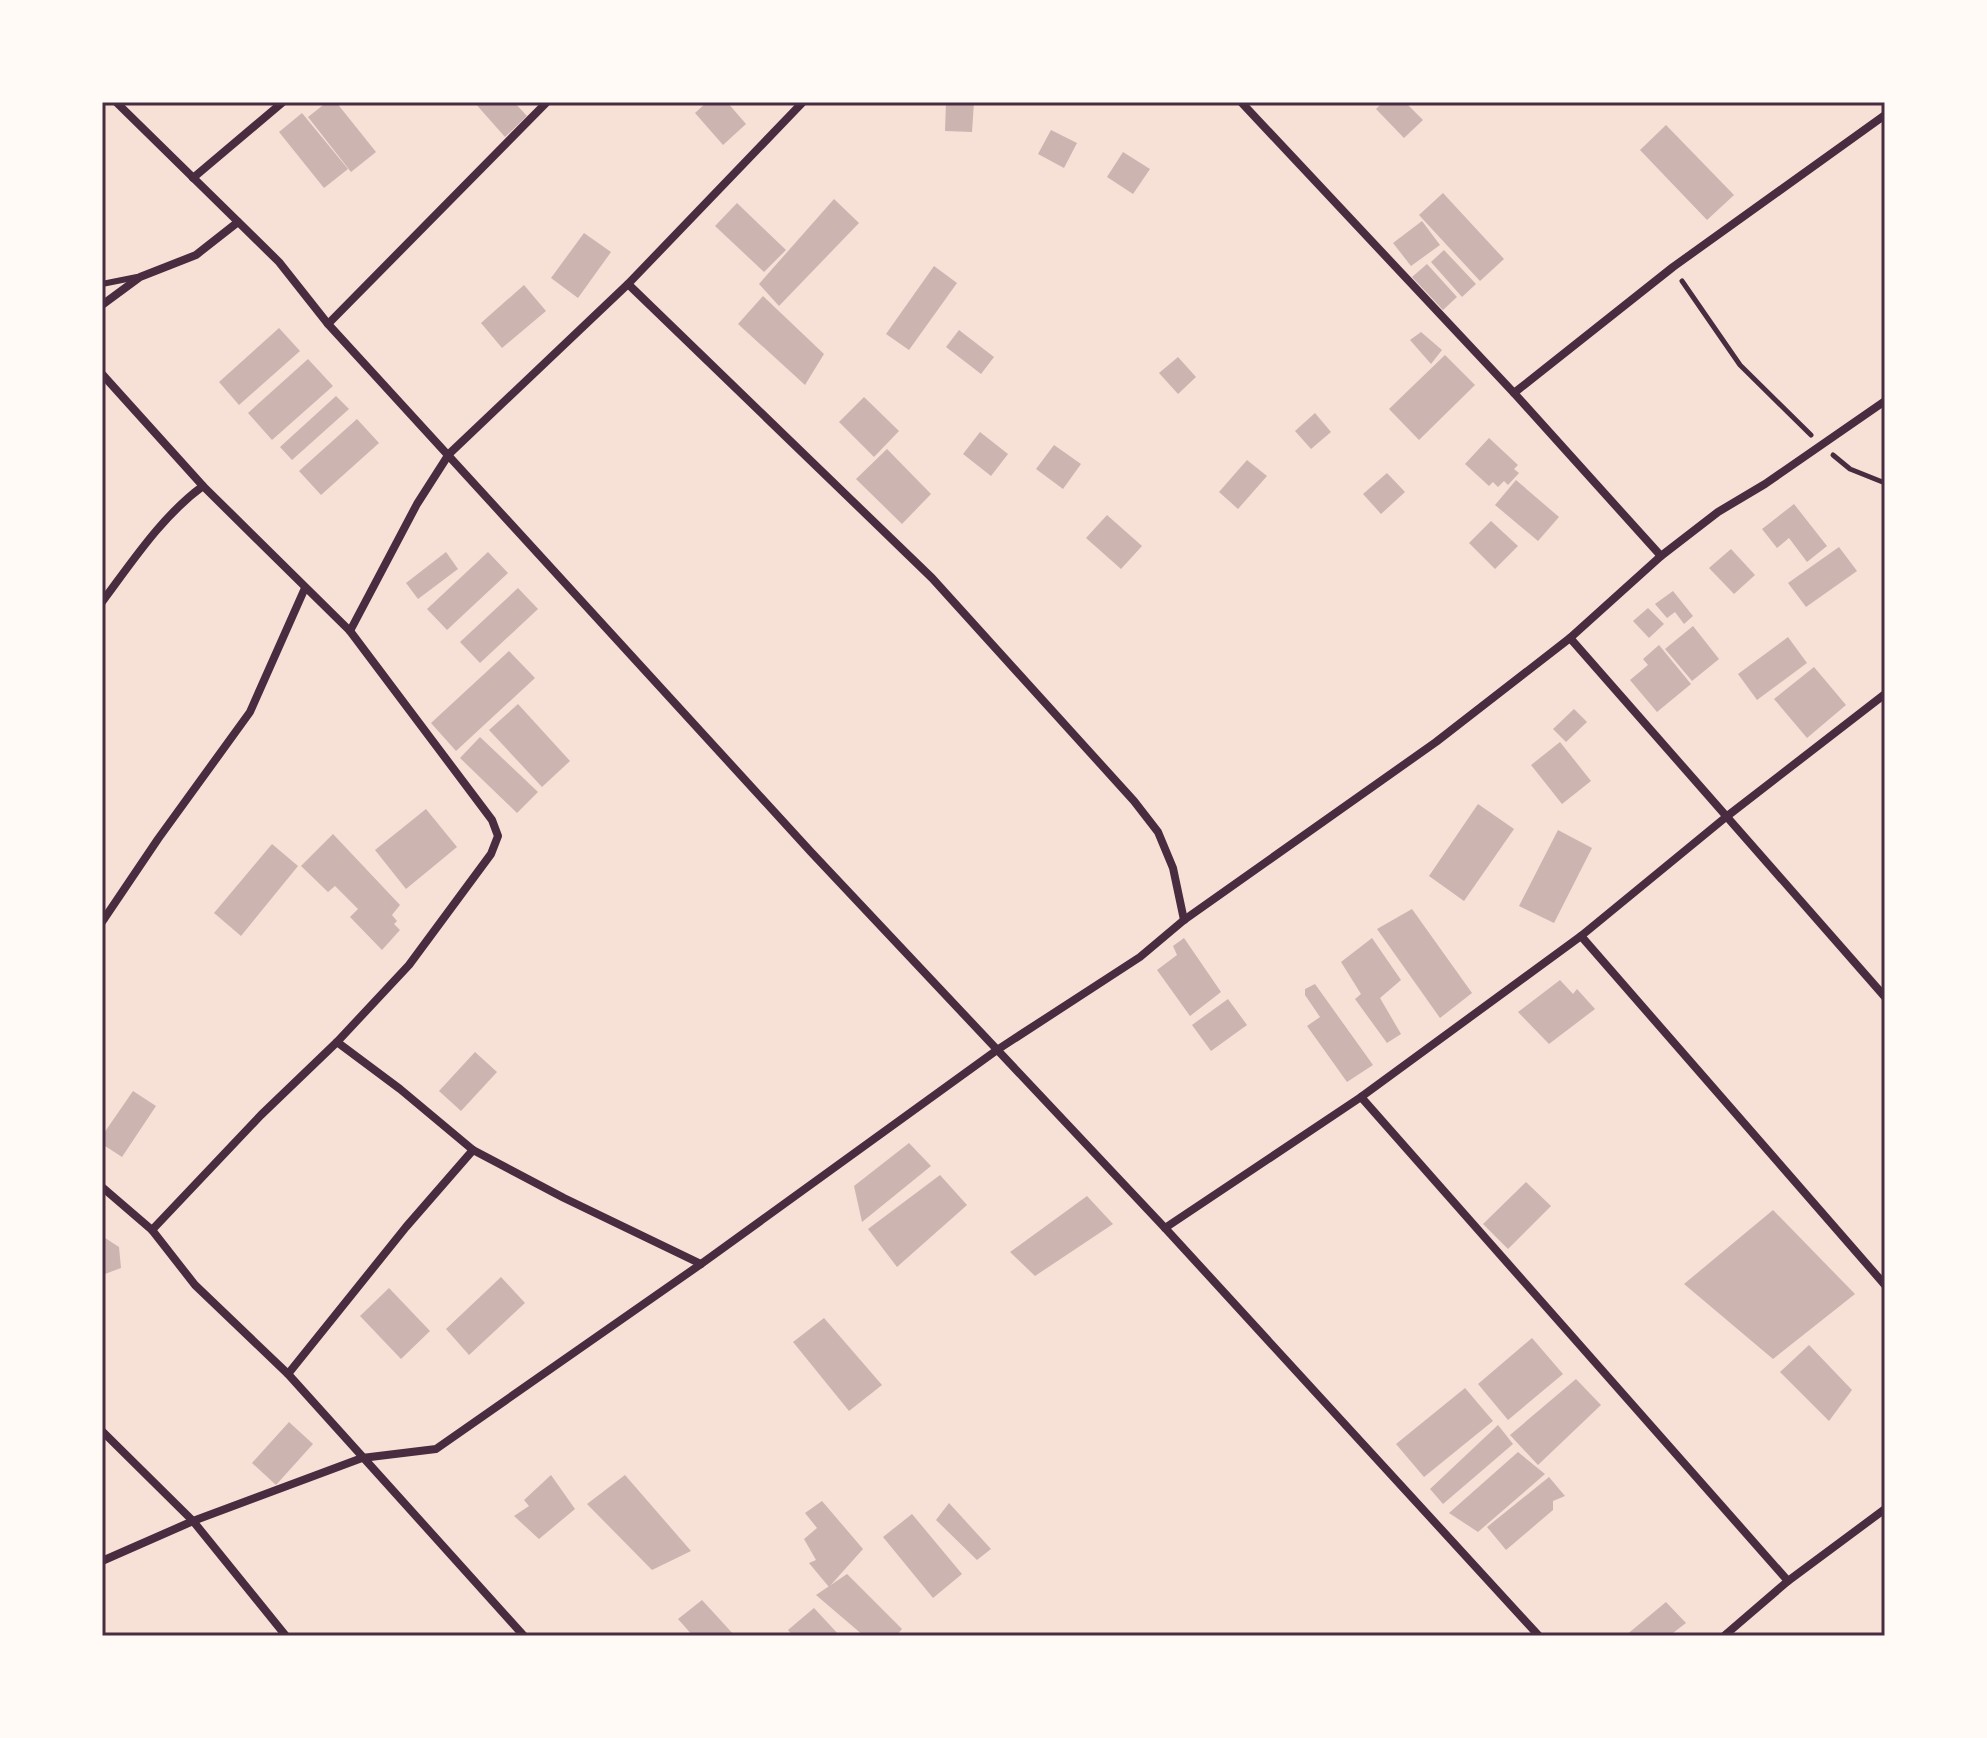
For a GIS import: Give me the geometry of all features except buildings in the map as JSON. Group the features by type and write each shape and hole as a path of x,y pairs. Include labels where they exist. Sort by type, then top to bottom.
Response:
{"street":[{"path":"116,102 279,262 328,324 811,852 1165,1228 1539,1636"},
{"path":"193,178 283,102"},
{"path":"328,324 547,102"},
{"path":"350,631 417,504 449,454 628,284 803,102"},
{"path":"1241,102 1514,393 1661,556"},
{"path":"1514,393 1673,267 1885,115"},
{"path":"102,305 140,277 196,255 238,222"},
{"path":"628,284 932,578 1134,801 1158,832 1173,868 1184,920"},
{"path":"102,374 203,486 350,631 492,820 498,836 491,854 409,965 152,1230"},
{"path":"102,1561 193,1521 362,1458 436,1449 701,1264 997,1050 1140,957 1184,920 1436,742 1570,638 1661,556 1718,512 1765,484 1885,401"},
{"path":"102,602 172,515 203,486"},
{"path":"102,922 250,712 305,588"},
{"path":"1570,638 1885,997"},
{"path":"1165,1228 1361,1097 1581,936 1726,817 1885,694"},
{"path":"1581,936 1885,1285"},
{"path":"337,1042 473,1150 701,1264"},
{"path":"1361,1097 1788,1581"},
{"path":"288,1374 406,1227 473,1150"},
{"path":"102,1187 152,1230 195,1285 288,1374 524,1636"},
{"path":"102,1431 193,1521 286,1636"},
{"path":"1724,1636 1788,1581 1885,1509"}],"lane":[{"path":"102,284 140,277"}],"path":[{"path":"1673,267 1740,365 1821,445 1850,469 1885,483"}]}
